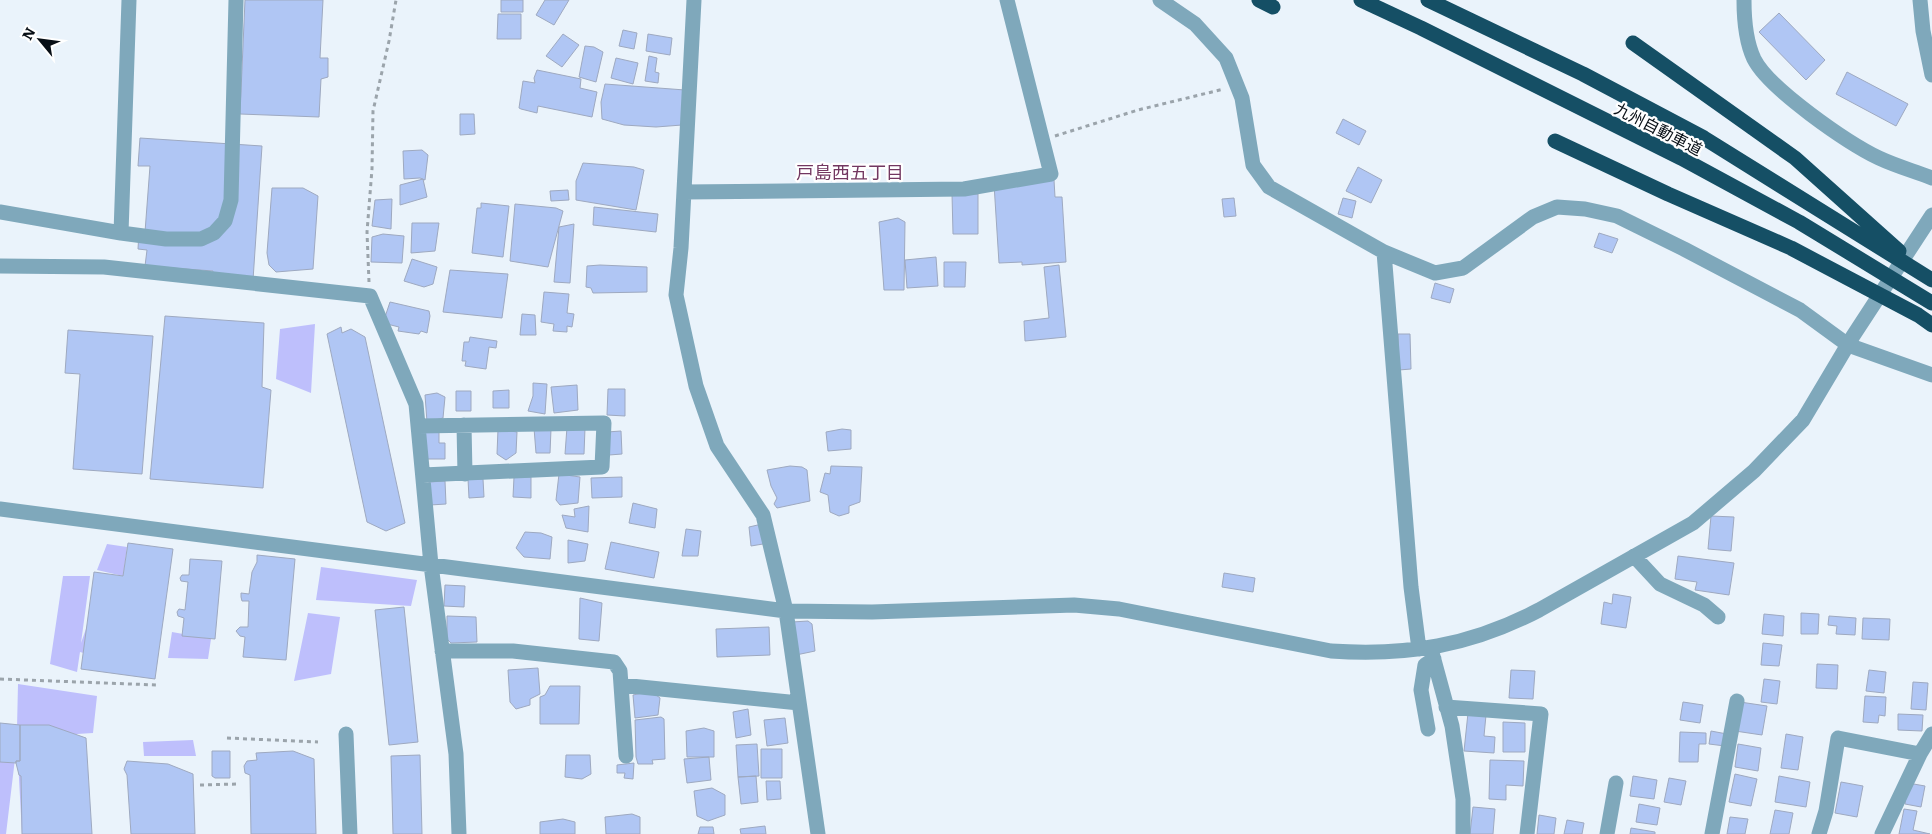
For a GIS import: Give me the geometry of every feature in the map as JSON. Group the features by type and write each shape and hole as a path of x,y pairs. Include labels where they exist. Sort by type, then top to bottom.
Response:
{"highway":[{"path":"1259,0 1273,7"},
{"name":"九州自動車道","path":"1361,0 1430,32 1681,158 1799,222 1932,303"},
{"name":"九州自動車道","path":"1428,0 1583,74 1704,138 1931,279"},
{"path":"1633,43 1795,158 1931,279"},
{"path":"1555,141 1668,194 1791,248 1918,315 1932,325"}],"street":[{"path":"121,233 129,0"},
{"path":"0,212 166,239 201,239 214,233 225,221 231,200 236,0"},
{"path":"694,0 684,192 676,295 696,386 717,446 763,515 786,611 818,834"},
{"path":"684,192 964,189 1050,174 1006,0"},
{"path":"1160,0 1195,24 1226,58 1242,98 1253,165 1269,187 1384,252 1435,274 1463,268 1533,218 1557,206 1617,216 1800,310 1850,341 1932,375"},
{"path":"1744,0 1744,15 1754,60 1768,78 1805,109 1849,140 1879,158 1932,178"},
{"path":"1920,0 1922,30 1932,75"},
{"path":"0,509 786,611 872,612 1074,605 1119,609 1331,651 1363,653 1428,652 1516,622 1693,523 1754,471 1803,420 1850,341 1932,215"},
{"path":"1384,252 1411,577 1428,652 1452,726 1462,799 1463,834"},
{"path":"0,266 104,267 370,296 416,404 431,565 456,754 459,834"},
{"path":"418,426 604,423 602,468 423,475"},
{"path":"464,425 465,474"},
{"path":"1634,556 1660,584 1704,606 1718,617"},
{"path":"442,651 513,651 614,662 620,671 626,756"},
{"path":"1428,652 1421,690 1428,729"},
{"path":"621,686 799,703"},
{"path":"1712,834 1737,701"},
{"path":"1446,706 1541,714 1527,834"},
{"path":"346,734 350,834"},
{"path":"1882,834 1920,754 1932,734"},
{"path":"1819,834 1826,811 1838,738 1920,754"},
{"path":"1607,834 1616,783"}],"path":[{"path":"370,296 367,232 372,170 373,111 396,0"},
{"path":"1042,140 1138,110 1237,86"},
{"path":"0,679 157,686"},
{"path":"227,738 318,742"},
{"path":"200,785 236,784"}],"shaded area":[{"path":"315,324 311,393 276,379 280,329"},
{"path":"107,544 127,547 123,576 97,570"},
{"path":"321,567 417,580 411,606 316,600"},
{"path":"63,576 90,576 81,643 101,586 140,669 80,652 77,672 50,664"},
{"path":"308,613 340,617 331,674 294,681"},
{"path":"172,632 211,639 208,659 168,658"},
{"path":"18,684 97,696 93,733 45,736 22,834 17,742 6,834 0,834 0,738 17,728"},
{"path":"193,740 196,756 144,756 143,742"}],"building":[{"path":"245,0 323,0 320,58 328,58 328,77 321,79 319,117 240,114"},
{"path":"501,0 523,0 523,12 501,12"},
{"path":"545,0 569,0 554,25 536,15"},
{"path":"1779,13 1825,60 1806,80 1759,32"},
{"path":"498,14 521,14 521,39 497,39"},
{"path":"623,30 637,33 634,49 619,46"},
{"path":"563,34 579,45 562,67 546,56"},
{"path":"648,34 672,38 670,55 646,51"},
{"path":"585,46 594,47 603,52 596,82 579,77"},
{"path":"649,56 657,58 655,72 659,73 658,83 645,81"},
{"path":"616,58 638,63 633,84 611,78"},
{"path":"537,70 581,79 580,88 597,92 592,117 538,106 537,113 519,108 523,81 535,83 534,78"},
{"path":"1847,72 1908,104 1896,126 1836,94"},
{"path":"605,84 685,90 682,125 656,127 624,125 602,119 601,102"},
{"path":"460,114 474,114 475,134 460,135"},
{"path":"1343,119 1366,131 1359,145 1336,133"},
{"path":"140,138 262,146 253,280 212,278 213,271 145,266 147,250 138,249 139,232 145,232 150,166 138,166"},
{"path":"422,150 428,155 425,180 420,178 404,179 403,151"},
{"path":"583,163 634,167 644,170 636,210 576,200 576,181"},
{"path":"1358,167 1382,180 1371,203 1346,191"},
{"path":"423,179 427,197 400,205 400,185"},
{"path":"1054,180 1055,197 1062,197 1066,262 1022,265 1022,262 999,263 994,184"},
{"path":"272,188 303,188 318,196 313,269 276,272 269,265 267,253"},
{"path":"568,190 569,200 551,201 550,191"},
{"path":"952,194 978,194 978,234 953,234"},
{"path":"1234,198 1236,216 1224,217 1222,199"},
{"path":"1343,198 1356,201 1352,218 1338,214"},
{"path":"392,199 391,229 372,226 375,200"},
{"path":"481,203 509,206 503,257 472,253 477,208 481,208"},
{"path":"515,204 556,208 563,211 548,267 510,261"},
{"path":"594,207 658,214 656,232 593,225"},
{"path":"898,218 905,222 904,290 884,290 879,222"},
{"path":"412,223 439,223 435,251 411,253"},
{"path":"574,224 570,283 554,282 559,227"},
{"path":"1599,233 1618,239 1612,253 1594,247"},
{"path":"383,234 404,236 402,263 371,262 372,237"},
{"path":"936,257 938,286 907,288 905,260"},
{"path":"412,259 437,267 433,284 424,287 404,281"},
{"path":"944,262 966,262 965,287 944,287"},
{"path":"1059,265 1066,337 1025,341 1024,321 1049,318 1044,267"},
{"path":"587,266 647,267 647,292 593,293 591,288 586,287"},
{"path":"450,270 508,274 502,318 443,312"},
{"path":"1435,283 1454,289 1450,303 1431,298"},
{"path":"544,292 569,294 567,313 574,314 572,327 567,326 567,332 553,331 554,324 541,322"},
{"path":"390,302 429,311 427,333 421,331 419,334 398,331 399,327 383,323"},
{"path":"522,314 535,315 536,335 520,335"},
{"path":"165,316 264,323 262,387 271,390 263,488 150,479"},
{"path":"341,327 342,333 351,329 365,337 405,523 386,531 367,522 327,334"},
{"path":"68,330 153,336 142,474 73,469 80,374 65,373"},
{"path":"1398,334 1410,334 1411,369 1399,370"},
{"path":"470,337 497,341 496,348 489,347 486,369 465,366 466,361 462,361 464,342 469,342"},
{"path":"533,383 547,384 545,414 528,411 533,396"},
{"path":"577,385 578,410 554,413 551,387"},
{"path":"608,389 625,389 625,416 607,415"},
{"path":"509,390 509,408 493,408 493,391"},
{"path":"456,391 471,391 471,411 456,411"},
{"path":"437,393 445,397 443,418 427,422 425,395"},
{"path":"567,427 585,428 584,454 565,454"},
{"path":"534,428 551,429 550,453 536,453"},
{"path":"498,429 517,432 516,453 506,460 497,454"},
{"path":"842,429 851,430 851,449 828,451 826,432"},
{"path":"420,431 439,431 439,443 445,443 445,459 420,459"},
{"path":"621,431 622,454 609,455 607,432"},
{"path":"790,466 802,467 807,470 810,501 777,508 774,504 777,498 771,486 767,470"},
{"path":"831,466 862,467 860,502 849,506 849,513 839,516 830,512 828,495 820,492 825,473 830,474"},
{"path":"559,474 580,477 578,503 560,505 556,500"},
{"path":"514,477 531,477 531,498 513,497"},
{"path":"622,477 622,497 592,498 591,478"},
{"path":"468,479 483,479 484,497 469,498"},
{"path":"445,481 446,504 430,505 429,482"},
{"path":"633,503 657,509 655,528 629,523"},
{"path":"589,506 588,532 566,528 562,515 575,517 574,509"},
{"path":"1711,516 1734,517 1731,551 1708,549"},
{"path":"762,524 763,544 751,546 749,527"},
{"path":"686,529 701,531 698,556 682,556"},
{"path":"525,532 541,533 552,537 550,559 524,557 516,548"},
{"path":"568,540 588,544 585,561 568,563"},
{"path":"611,542 659,552 654,578 605,569"},
{"path":"128,543 173,549 155,679 81,669 94,572 123,576"},
{"path":"257,555 295,559 286,660 243,657 245,637 240,636 236,631 240,627 248,627 249,601 242,601 241,593 249,594"},
{"path":"1678,556 1734,563 1729,595 1695,590 1697,582 1675,579"},
{"path":"190,559 222,561 215,639 182,636 184,618 178,616 177,612 179,609 185,610 188,582 181,581 180,578 182,575 189,575"},
{"path":"1224,573 1255,578 1253,592 1222,587"},
{"path":"445,585 465,586 464,607 444,606"},
{"path":"1613,594 1631,597 1626,628 1601,624 1604,602 1612,604"},
{"path":"580,598 602,603 599,641 579,639"},
{"path":"404,607 418,742 389,745 375,610"},
{"path":"1801,613 1819,614 1818,634 1801,634"},
{"path":"1764,614 1784,616 1783,636 1762,634"},
{"path":"447,616 476,617 477,642 451,643 447,639"},
{"path":"1829,616 1856,618 1855,635 1836,634 1837,626 1828,625"},
{"path":"1863,618 1890,619 1889,640 1862,639"},
{"path":"808,621 812,624 815,651 796,655 792,622"},
{"path":"769,627 770,655 717,657 716,629"},
{"path":"1763,643 1782,645 1779,666 1761,665"},
{"path":"1817,664 1838,665 1837,689 1816,688"},
{"path":"538,668 540,694 530,699 530,705 516,709 510,702 508,670"},
{"path":"1511,670 1535,671 1533,699 1509,698"},
{"path":"1869,670 1886,672 1884,693 1866,691"},
{"path":"1764,679 1780,681 1777,704 1761,702"},
{"path":"1913,682 1928,683 1926,710 1911,709"},
{"path":"550,686 580,686 579,724 540,724 540,697 545,695"},
{"path":"651,691 660,698 658,715 635,718 633,695"},
{"path":"1865,696 1886,697 1885,716 1879,715 1878,723 1863,722"},
{"path":"1683,702 1703,705 1700,723 1680,720"},
{"path":"1740,702 1767,706 1762,735 1735,731"},
{"path":"748,709 751,735 736,738 733,712"},
{"path":"1468,713 1486,715 1484,736 1495,737 1494,753 1464,751"},
{"path":"1898,714 1923,715 1922,731 1898,730"},
{"path":"661,717 664,719 665,759 652,760 653,764 638,764 636,757 635,720"},
{"path":"785,718 788,743 767,746 764,720"},
{"path":"1503,722 1525,723 1525,752 1503,752"},
{"path":"0,723 20,725 20,761 16,761 16,763 0,762"},
{"path":"20,725 49,725 86,738 92,834 22,834 21,776 19,775 16,763 16,761 20,761"},
{"path":"704,728 714,731 714,757 687,757 686,731"},
{"path":"1711,731 1727,734 1725,746 1709,744"},
{"path":"1680,732 1706,733 1706,744 1699,744 1698,762 1679,762"},
{"path":"1786,734 1803,737 1798,770 1781,768"},
{"path":"757,744 759,776 738,777 736,745"},
{"path":"1738,744 1761,748 1758,771 1735,767"},
{"path":"761,749 782,749 782,778 761,778"},
{"path":"212,751 230,751 230,778 215,778 212,776"},
{"path":"293,751 314,759 316,834 251,834 250,775 245,773 244,766 247,761 257,760 256,753"},
{"path":"420,755 422,834 393,834 391,756"},
{"path":"566,755 590,755 591,774 582,779 565,777"},
{"path":"709,757 711,780 687,783 684,759"},
{"path":"1490,760 1524,761 1523,786 1506,785 1506,800 1489,799"},
{"path":"127,761 168,764 193,774 195,834 131,834 127,775 124,769"},
{"path":"634,763 633,779 624,778 625,773 617,773 617,765"},
{"path":"1735,774 1757,779 1751,806 1729,802"},
{"path":"756,776 758,802 741,804 738,777"},
{"path":"1633,776 1657,780 1654,799 1630,796"},
{"path":"1779,776 1810,782 1806,807 1775,802"},
{"path":"1669,778 1686,781 1681,805 1664,802"},
{"path":"766,781 780,781 781,799 767,800"},
{"path":"1841,782 1863,786 1857,817 1835,813"},
{"path":"1908,783 1925,786 1921,807 1905,804"},
{"path":"712,788 725,795 725,815 708,821 697,816 694,791"},
{"path":"1639,804 1660,808 1657,825 1636,822"},
{"path":"1473,807 1495,809 1493,834 1470,834"},
{"path":"1904,809 1917,811 1913,830 1930,834 1899,834"},
{"path":"1775,810 1793,813 1789,834 1770,834"},
{"path":"632,814 640,817 640,834 606,834 605,817"},
{"path":"1539,815 1556,818 1554,834 1537,834"},
{"path":"1730,817 1748,819 1745,834 1727,834"},
{"path":"563,819 575,822 575,834 540,834 540,822"},
{"path":"1567,820 1584,823 1582,834 1564,834"},
{"path":"765,826 766,834 741,834 740,829"},
{"path":"700,827 713,827 714,834 698,834"},
{"path":"1631,828 1655,832 1655,834 1630,834"}],"district":[{"name":"戸島西五丁目","path":"850,171"}]}
